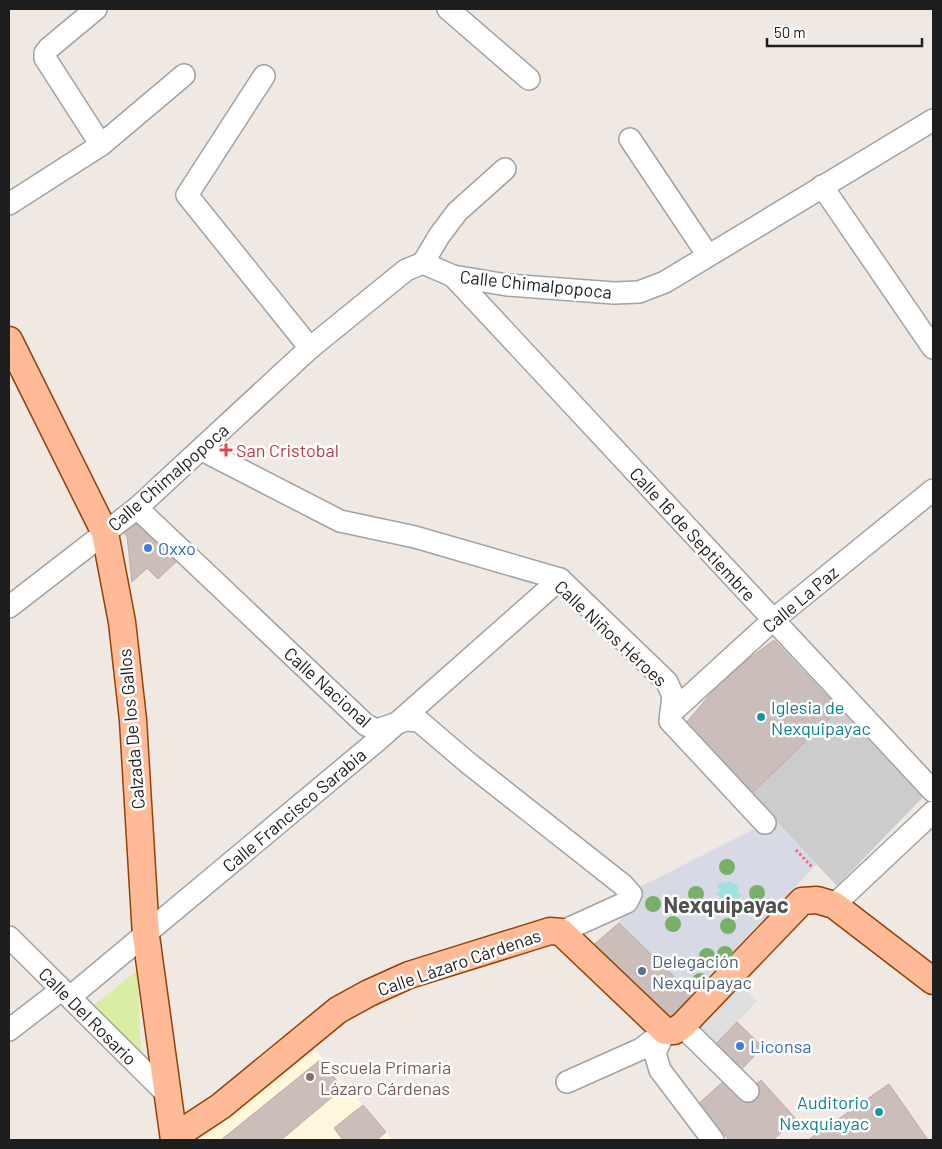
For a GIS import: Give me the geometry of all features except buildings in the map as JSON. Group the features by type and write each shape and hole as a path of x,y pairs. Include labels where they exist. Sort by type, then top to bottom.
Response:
{"main road":[{"name":"Calzada De los Gallos","path":"9,340 105,533 122,622 132,720 146,936 174,1139"},
{"path":"561,932 673,1029 802,901 817,900 834,905 933,981"},
{"name":"Calle Lázaro Cárdenas","path":"174,1139 221,1106 338,1010 369,993 409,975 443,964 550,931 561,932"}],"street":[{"path":"96,9 49,48 44,58 101,144"},
{"path":"448,9 528,79"},
{"path":"9,204 101,144 184,75"},
{"path":"264,76 187,196 310,348"},
{"name":"Calle Chimalpopoca","path":"9,607 136,508 202,450 310,348 406,270 424,264 453,276 507,285 614,293 639,292 665,282 707,254 933,120"},
{"path":"630,139 707,254"},
{"path":"424,264 439,236 457,212 505,169"},
{"path":"822,186 933,348"},
{"name":"Calle 16 de Septiembre","path":"453,276 933,791"},
{"name":"Calle Niños Héroes","path":"202,450 340,521 415,537 560,579 667,682 673,696 670,722 765,823"},
{"name":"Calle La Paz","path":"670,712 773,620 933,490"},
{"name":"Calle Nacional","path":"136,508 366,725 377,730 406,720 419,721 467,762 623,885 630,894"},
{"name":"Calle Francisco Sarabia","path":"9,1030 65,994 146,936 378,740 390,727 560,579"},
{"path":"834,905 933,812"},
{"name":"Calle Lázaro Cárdenas","path":"561,932 627,902 630,894"},
{"name":"Calle Del Rosario","path":"9,937 168,1095"},
{"path":"567,1082 641,1049 673,1029"},
{"path":"673,1029 748,1091"},
{"path":"673,1029 655,1053 660,1070 712,1140"}],"path":[{"path":"796,850 813,868"}],"shaded area":[{"path":"774,640 923,797 837,886 685,724 726,676"},
{"path":"774,819 817,864 692,994 619,923 631,894 640,887"},
{"path":"740,984 757,1001 708,1052 691,1035"},
{"name":"Escuela Primaria Lázaro Cárdenas","path":"315,1050 393,1140 200,1140"}],"green space":[{"path":"137,971 141,1052 94,1005"}],"water":[{"path":"728,881 740,886 737,891 741,895 737,900 741,903 737,907 733,904 728,908 725,904 722,907 716,902 720,897 716,893 720,890 717,886 721,882 726,884"}],"place":[{"name":"San Cristobal","path":"226,450"},
{"name":"Oxxo","path":"148,548"},
{"name":"Iglesia de Nexquipayac","path":"761,717"},
{"name":"Delegación Nexquipayac","path":"642,971"},
{"name":"Liconsa","path":"740,1046"},
{"name":"Escuela Primaria Lázaro Cárdenas","path":"310,1077"},
{"name":"Auditorio Nexquiayac","path":"879,1112"}],"district":[{"name":"Nexquipayac","path":"726,904"}]}
